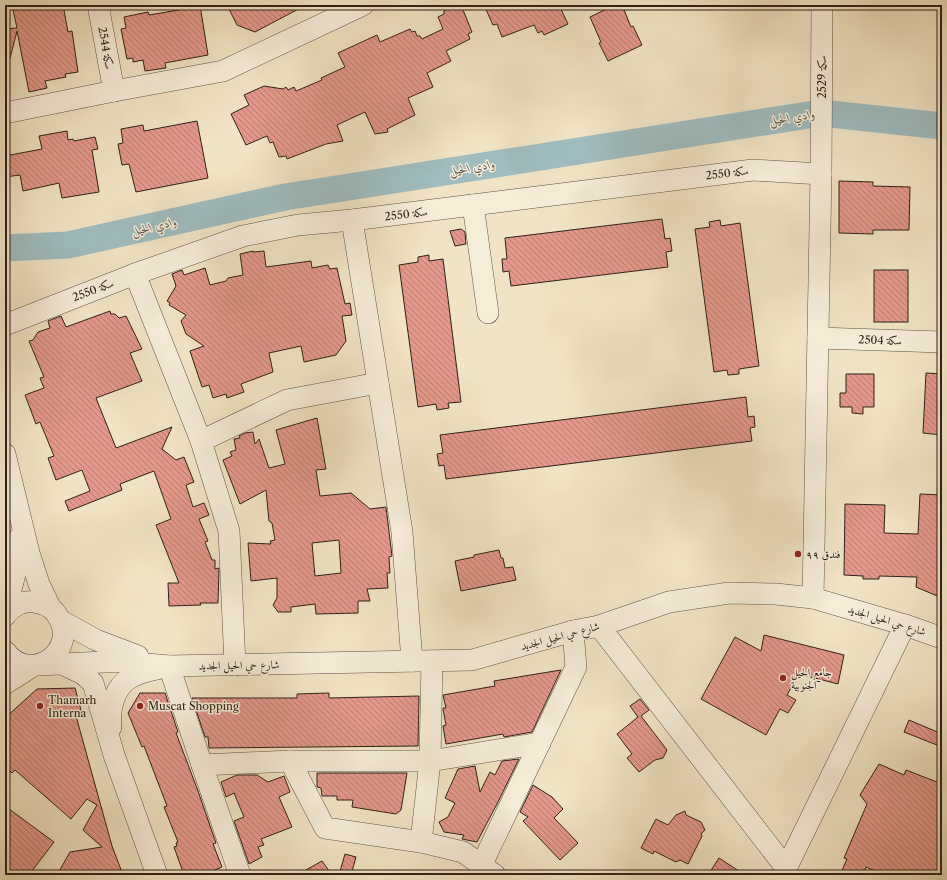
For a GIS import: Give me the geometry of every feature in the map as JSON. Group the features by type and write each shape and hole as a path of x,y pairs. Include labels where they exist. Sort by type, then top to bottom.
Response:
{"street":[{"name":"سكة 2544","path":"98,5 114,91"},
{"path":"5,113 114,91 224,72 363,5"},
{"name":"سكة 2529","path":"813,598 821,174 822,5"},
{"name":"سكة 2550","path":"5,325 135,274 243,236 298,225 352,220 753,170 821,174"},
{"path":"473,205 488,314"},
{"path":"352,220 422,661 430,761 421,842"},
{"path":"135,274 202,441 230,531 236,665"},
{"name":"سكة 2504","path":"818,338 942,342"},
{"path":"202,441 288,400 378,383"},
{"path":"5,454 8,478 32,563 40,584 63,629 63,639 55,656 47,662 35,665 5,684"},
{"path":"5,611 17,567 21,521"},
{"name":"شارع حي الحيل الجديد","path":"169,666 472,660 573,631 599,626 669,602 729,593 776,594 813,598 905,625 942,638"},
{"path":"5,616 15,606 24,602 33,601 42,603 55,614 96,640 169,666"},
{"path":"599,626 784,871 905,625"},
{"path":"290,761 325,828 421,842 463,852 488,870 540,743 576,667 573,631"},
{"path":"5,651 15,661 24,665 119,662 169,666"},
{"path":"59,663 83,674 93,683 114,755 157,875"},
{"path":"114,755 110,717 113,701 118,691 124,682 131,677 169,666"},
{"path":"169,666 240,875"},
{"path":"202,765 290,761 430,761 540,743"}],"building":[{"path":"12,5 63,5 68,32 72,31 78,72 65,74 66,77 45,81 47,88 29,92 17,31 9,62 5,62 5,29 17,28"},
{"path":"178,5 200,5 208,55 165,63 166,68 145,71 143,60 133,62 133,58 127,59 121,29 126,28 124,17 148,12 149,15 179,10"},
{"path":"227,5 306,5 255,32 237,25"},
{"path":"455,5 461,5 472,32 468,34 470,39 446,51 451,61 427,73 433,87 408,98 415,115 387,129 388,132 375,134 365,112 337,125 343,141 326,144 287,159 286,156 279,157 273,142 270,143 267,136 246,145 231,114 249,105 244,95 264,86 283,89 286,87 288,90 294,87 296,91 322,80 321,78 345,67 338,53 377,35 380,42 410,29 412,32 415,31 417,36 420,36 422,39 443,29 438,17 444,14 444,11"},
{"path":"484,5 559,5 568,24 544,35 542,31 538,33 534,25 502,37 497,24 493,25"},
{"path":"615,5 622,5 631,27 633,26 642,45 608,61 599,43 601,42 590,17"},
{"path":"197,121 208,178 136,192 129,164 122,165 118,144 123,143 121,129 143,125 144,131"},
{"path":"67,131 68,140 73,139 74,141 95,137 98,149 92,150 99,192 62,198 59,183 23,191 20,175 5,177 5,156 42,149 39,136"},
{"path":"839,181 873,182 873,186 910,187 909,230 873,230 873,234 839,233"},
{"path":"662,219 665,239 670,238 672,251 666,252 668,267 511,286 509,271 503,272 502,259 507,259 505,238"},
{"path":"720,220 721,226 740,223 759,366 739,369 739,374 728,375 727,370 714,372 695,229 710,227 709,222"},
{"path":"461,229 465,232 466,244 455,246 450,231"},
{"path":"253,251 264,251 266,267 311,261 312,268 328,265 330,269 337,268 345,304 350,303 352,315 342,316 346,341 336,355 304,362 301,346 269,353 273,372 241,384 244,392 227,398 226,394 213,398 209,385 202,387 190,351 204,346 186,334 181,321 186,315 169,305 170,303 167,301 176,286 172,274 182,270 184,275 205,268 210,285 226,281 228,278 243,275 240,254"},
{"path":"429,255 429,261 443,259 461,402 448,403 449,408 437,410 436,404 418,407 399,265 418,262 418,257"},
{"path":"874,270 908,270 908,322 874,322"},
{"path":"110,311 111,314 115,314 119,318 126,316 142,349 130,353 142,381 96,398 116,448 172,427 162,449 176,460 184,457 194,482 186,485 193,507 204,503 209,515 199,519 208,541 205,542 212,560 215,560 215,569 219,568 218,603 169,606 168,583 179,583 156,525 171,519 154,471 120,484 122,490 69,511 65,501 90,491 82,470 56,480 48,458 54,456 40,422 36,424 25,395 44,388 40,378 44,377 29,341 33,340 38,332 50,328 48,321 61,316 66,327"},
{"path":"926,373 942,374 942,435 923,433"},
{"path":"846,374 874,374 874,407 863,407 863,414 852,413 852,407 840,407 840,393 846,393"},
{"path":"746,397 748,417 754,416 755,427 750,428 752,441 446,479 444,465 439,466 437,454 443,453 440,435"},
{"path":"317,418 326,469 316,470 320,496 351,493 370,509 386,507 392,556 389,557 390,573 387,573 388,588 367,589 370,601 358,601 358,613 316,614 315,604 291,607 291,612 278,612 273,605 277,598 277,578 251,581 248,543 271,544 270,541 275,540 272,523 269,521 266,490 240,504 223,460 232,456 230,452 236,450 234,439 240,438 239,436 245,433 253,432 255,444 259,439 269,468 285,464 276,430","holes":["339,540 341,573 315,576 312,543"]},
{"path":"920,494 942,495 942,598 916,587 917,577 879,576 879,579 863,579 863,576 844,575 845,504 885,505 884,533 918,534"},
{"path":"499,550 501,558 503,558 505,568 513,567 516,580 461,591 455,561 474,557 474,555"},
{"path":"764,635 844,655 838,684 799,674 787,695 796,700 788,713 780,709 766,735 701,699 735,637 761,651"},
{"path":"561,670 532,732 504,737 503,734 446,744 443,726 446,725 443,708 446,708 443,695 495,686 494,681"},
{"path":"75,688 81,710 76,716 112,846 123,875 57,875 70,852 102,847 83,830 97,805 87,799 71,819 15,770 12,773 5,765 5,718 37,689"},
{"path":"140,693 165,693 178,732 176,733 216,843 213,844 222,867 210,872 211,875 184,875 174,847 177,846 176,843 178,842 164,807 167,806 144,746 142,747 128,713"},
{"path":"329,693 329,698 419,696 418,746 209,748 208,737 205,737 192,698 297,698 297,694"},
{"path":"640,699 649,710 641,716 667,750 663,758 655,760 639,772 627,758 632,754 617,734 638,717 630,706"},
{"path":"909,720 942,734 942,747 904,732"},
{"path":"519,759 477,842 462,839 464,835 444,832 439,822 448,817 455,803 445,798 458,769 475,766 480,792 490,772 495,775 502,761"},
{"path":"879,764 904,775 906,770 942,784 942,875 884,875 866,867 863,875 840,875 847,859 844,858 867,804 860,795"},
{"path":"317,773 407,773 401,810 396,814 352,807 353,800 337,800 337,796 322,796 321,788 317,787"},
{"path":"237,775 257,775 268,782 284,776 290,792 279,797 292,827 261,839 264,845 258,847 262,857 249,864 234,821 244,817 234,793 226,797 221,782"},
{"path":"533,785 552,797 563,809 554,818 578,843 560,860 523,821 528,817 520,812"},
{"path":"5,806 54,842 29,875 5,875"},
{"path":"685,811 686,815 701,822 705,830 701,834 702,836 688,864 680,860 676,862 654,851 653,854 641,848 656,819 668,825 676,815"},
{"path":"345,854 356,857 351,875 339,875"},
{"path":"719,858 745,875 708,875"},
{"path":"322,861 332,875 297,875"}],"waterway":[{"name":"وادي الحيل","path":"5,248 68,245 285,197 821,113 942,126"}],"place":[{"name":"فندق ٩٩","path":"798,554"},
{"name":"جامع الحيل الجنوبية","path":"783,678"},
{"name":"Thamarh Interna","path":"40,706"},
{"name":"Muscat Shopping","path":"140,706"}]}
